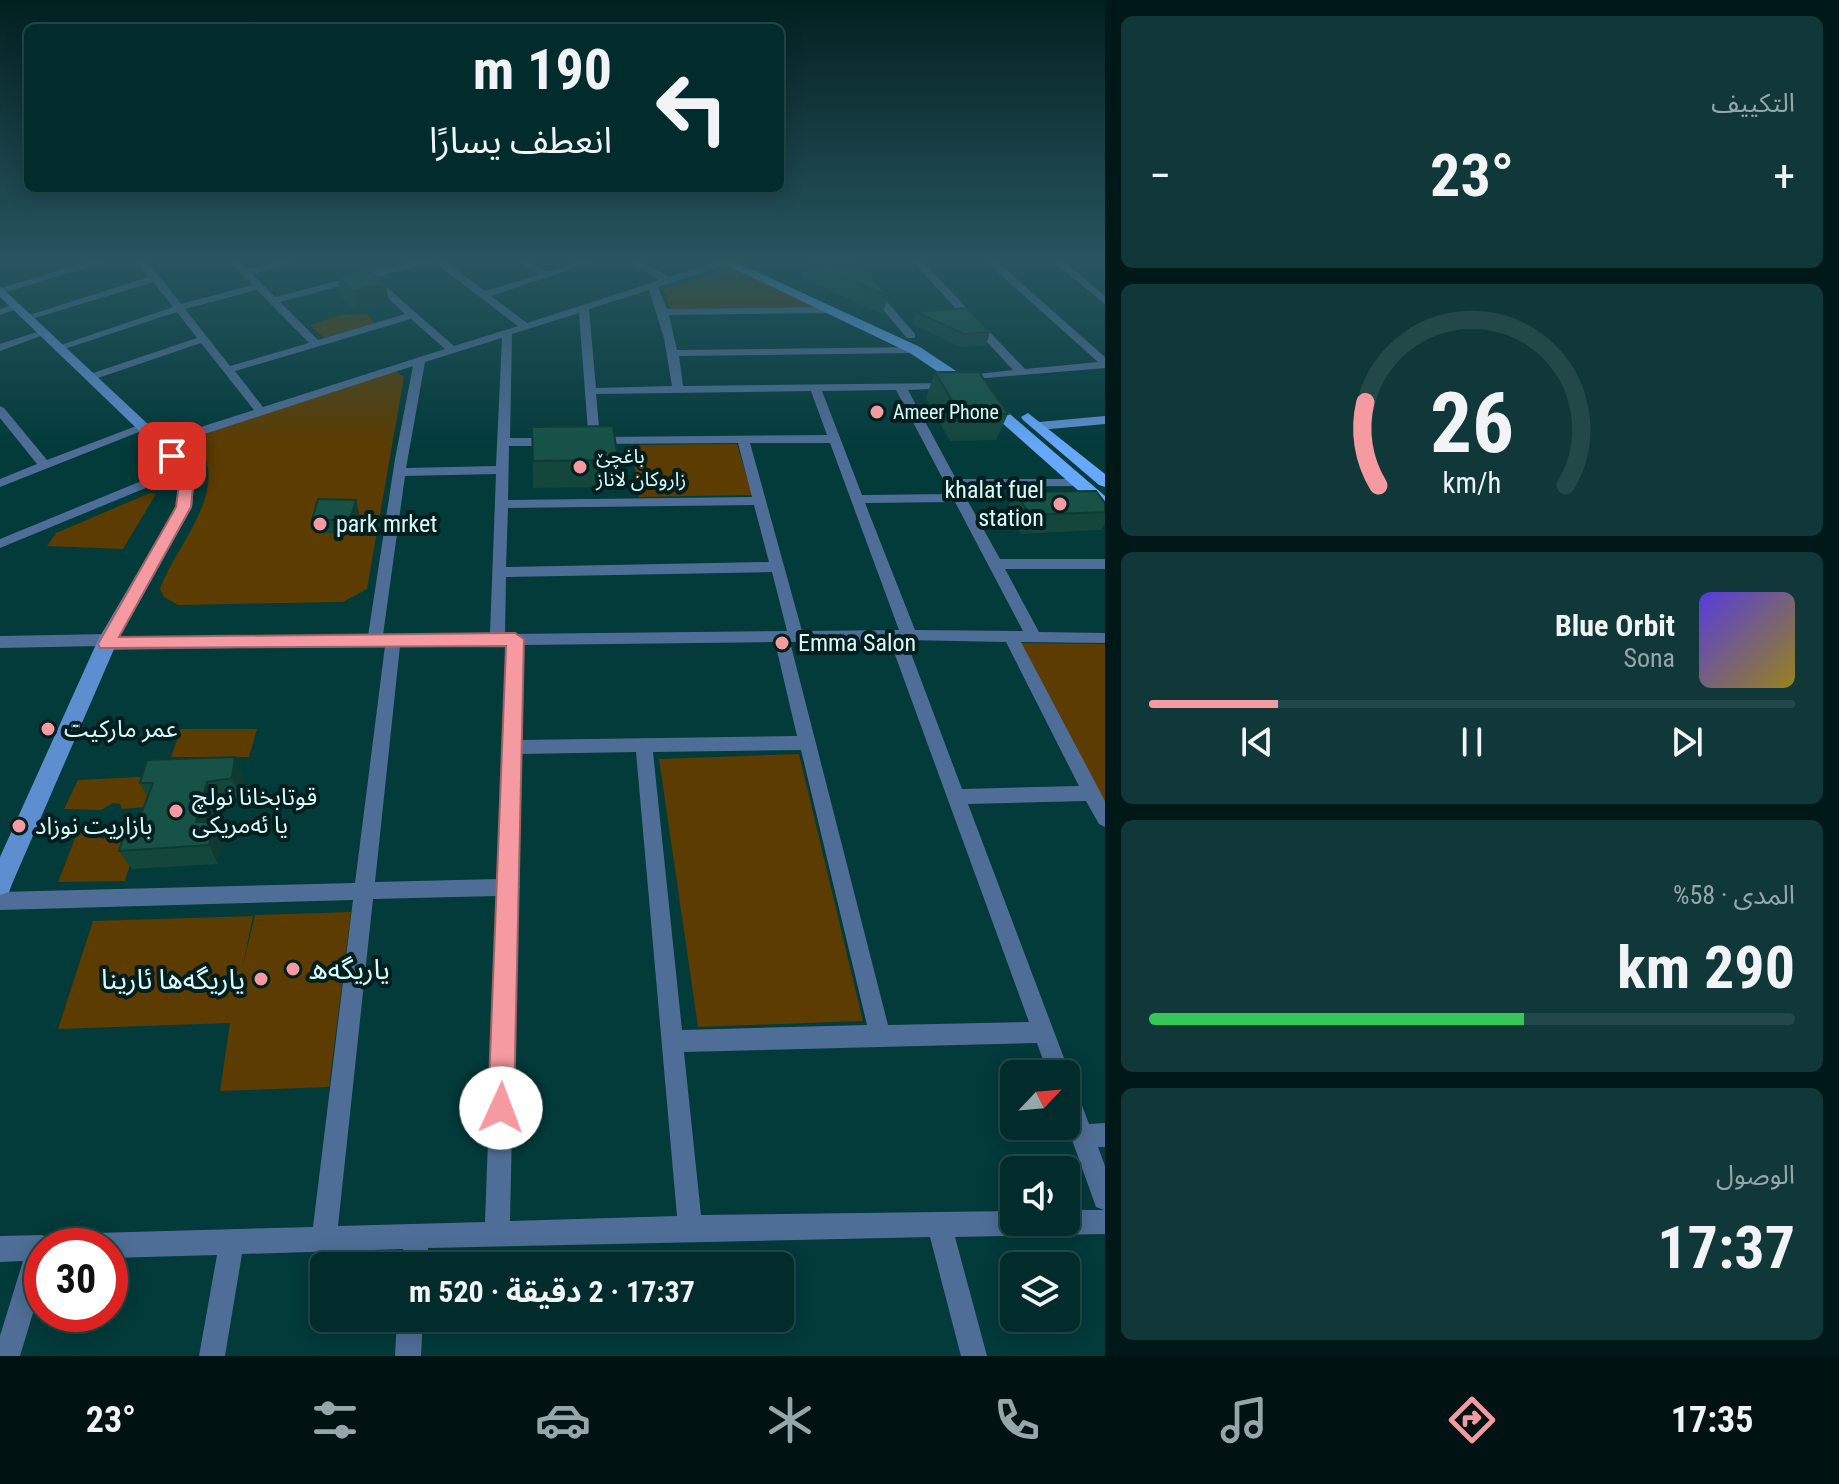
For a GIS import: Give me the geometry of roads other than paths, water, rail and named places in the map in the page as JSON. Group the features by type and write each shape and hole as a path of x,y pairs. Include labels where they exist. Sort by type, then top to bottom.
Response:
{"main road":[{"path":"863,322 913,343"},
{"path":"867,322 913,343 1039,426 1105,482"},
{"path":"973,382 1105,505"}],"street":[{"path":"0,884 5,863 107,642 184,507 188,486 183,468 161,444 60,347 29,322"},
{"path":"60,347 135,322"},
{"path":"190,322 261,412"},
{"path":"294,322 316,344"},
{"path":"228,370 388,322"},
{"path":"420,322 453,351"},
{"path":"520,322 526,327"},
{"path":"161,444 541,322"},
{"path":"585,322 594,441"},
{"path":"667,322 678,391"},
{"path":"674,353 913,343 900,322"},
{"path":"973,322 1022,373"},
{"path":"1059,322 1105,364"},
{"path":"0,348 44,333"},
{"path":"497,1234 510,887 510,747 500,572 507,333"},
{"path":"91,377 203,339"},
{"path":"324,1239 365,889 399,472 420,361"},
{"path":"591,391 901,388 973,382 1105,364"},
{"path":"901,388 1034,637"},
{"path":"816,390 858,499 956,797 1054,1060"},
{"path":"0,410 6,428 45,466"},
{"path":"1039,426 1105,420"},
{"path":"0,483 143,428"},
{"path":"743,439 778,567 808,743 880,1035"},
{"path":"579,441 836,439"},
{"path":"504,442 564,441"},
{"path":"0,544 183,468"},
{"path":"399,472 503,470"},
{"path":"951,483 1080,482"},
{"path":"858,499 959,498"},
{"path":"502,504 760,501"},
{"path":"993,564 1105,564"},
{"path":"500,572 778,567"},
{"path":"0,642 903,635 1105,638"},
{"path":"1011,637 1105,819"},
{"path":"510,747 808,743"},
{"path":"644,746 690,1228"},
{"path":"956,797 1092,793"},
{"path":"0,901 510,887"},
{"path":"672,1041 1043,1032"},
{"path":"1080,1114 1094,1136 1105,1198"},
{"path":"128,1245 690,1228 1105,1222"},
{"path":"939,1225 974,1356"},
{"path":"415,1252 416,1236"},
{"path":"212,1356 232,1242"},
{"path":"0,1249 24,1248"},
{"path":"7,1356 24,1302"},
{"path":"408,1356 409,1332"}],"place":[{"name":"Ameer Phone","path":"877,412"},
{"name":"باغچێ زاروكان لاناز","path":"580,467"},
{"name":"khalat fuel station","path":"1060,504"},
{"name":"park mrket","path":"320,524"},
{"name":"Emma Salon","path":"782,643"},
{"name":"عمر ماركيت","path":"48,729"},
{"name":"قوتابخانا نولچ يا ئەمريكى","path":"176,811"},
{"name":"بازاريت نوزاد","path":"19,826"},
{"name":"یاریگه‌ه","path":"293,969"},
{"name":"ياريگەها ئارينا","path":"261,979"}]}
